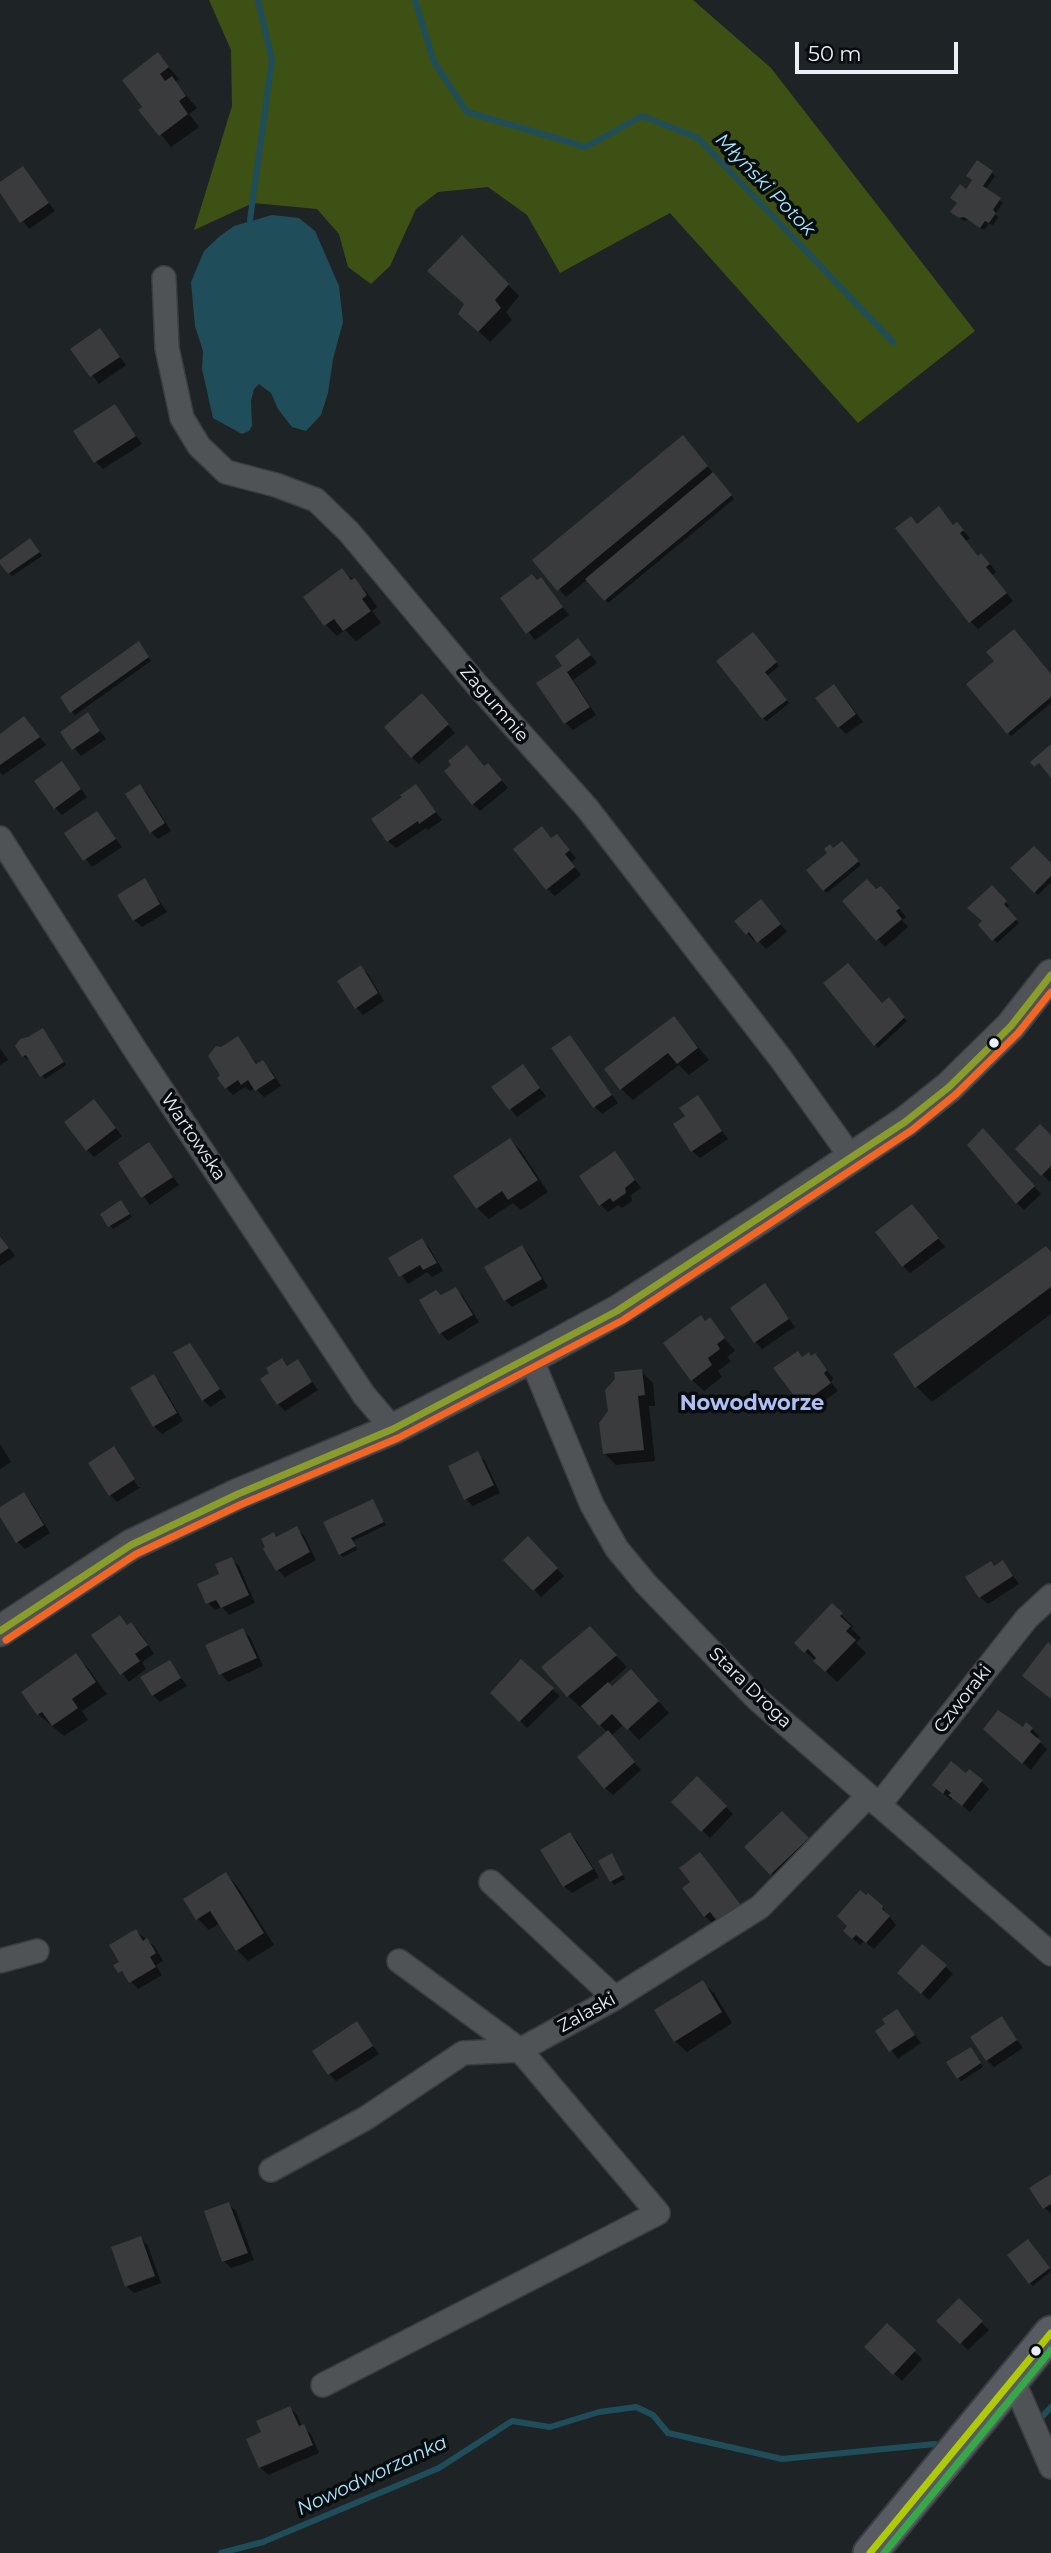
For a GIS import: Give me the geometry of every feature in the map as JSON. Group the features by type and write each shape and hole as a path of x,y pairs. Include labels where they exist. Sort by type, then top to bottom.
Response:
{"main road":[{"path":"870,2553 1051,2333"}],"street":[{"name":"Zagumnie","path":"164,278 167,348 182,418 199,446 226,472 276,485 316,500 349,531 477,685 587,808 781,1059 851,1157"},
{"name":"Wartowska","path":"0,838 136,1052 364,1395 393,1429"},
{"path":"0,1631 131,1545 237,1494 393,1429 617,1311 905,1122 949,1087 1011,1026 1051,975"},
{"name":"Stara Droga","path":"531,1358 592,1505 617,1549 646,1584 757,1699 1051,1954"},
{"name":"Czworaki","path":"874,1800 1027,1618 1051,1596"},
{"name":"Zalaski","path":"271,2170 366,2118 463,2053 520,2050 615,1998 760,1907 874,1800"},
{"path":"491,1882 615,1998"},
{"path":"0,1961 37,1951"},
{"path":"323,2385 658,2213 520,2050 398,1961"},
{"path":"1012,2378 1051,2467"}],"green space":[{"path":"209,0 693,0 771,68 975,331 858,423 670,213 560,273 527,215 488,187 438,192 416,209 390,266 371,284 348,267 339,234 317,209 253,203 194,230 232,106 231,50"}],"water":[{"path":"272,215 299,218 315,231 339,286 343,322 321,415 306,431 292,427 278,409 271,393 259,384 254,389 251,401 252,426 242,434 213,418 202,369 203,351 195,326 191,282 204,251 220,236 234,226"}],"building":[{"path":"158,52 169,67 160,74 165,81 172,76 186,96 179,101 188,114 159,136 138,110 142,107 122,80"},
{"path":"977,160 993,171 983,186 1001,198 989,223 985,221 980,228 964,217 959,218 950,212 957,203 950,198 960,184 966,189 972,180 966,176"},
{"path":"23,166 49,203 20,223 0,193 0,182"},
{"path":"462,235 509,284 495,300 501,308 478,332 458,314 464,304 427,271"},
{"path":"100,328 120,357 90,377 70,349"},
{"path":"115,404 136,436 94,463 73,431"},
{"path":"683,435 708,466 557,591 532,560"},
{"path":"713,472 732,495 604,601 585,579"},
{"path":"939,506 953,525 957,522 964,530 960,533 978,556 981,553 990,564 986,567 1007,593 969,623 895,528 911,516 917,524"},
{"path":"30,538 40,552 8,574 0,560"},
{"path":"342,568 351,580 355,578 367,595 362,599 371,611 343,631 334,619 324,626 303,597"},
{"path":"532,574 537,580 541,577 563,607 526,634 500,598"},
{"path":"1014,629 1051,674 1051,697 1007,734 966,684 994,661 986,652"},
{"path":"753,632 777,662 765,672 787,700 762,719 716,661"},
{"path":"578,638 591,655 567,672 590,707 564,724 536,683 562,666 555,656"},
{"path":"139,641 149,657 70,713 60,697"},
{"path":"834,684 856,714 838,728 815,698"},
{"path":"422,693 449,724 411,758 384,727"},
{"path":"88,712 100,731 72,750 60,732"},
{"path":"24,716 40,737 0,765 0,734"},
{"path":"1051,744 1051,778 1039,763 1034,767 1030,762"},
{"path":"467,745 484,766 488,763 502,780 472,805 444,771 451,765 448,761"},
{"path":"62,761 81,789 54,809 34,781"},
{"path":"140,784 165,823 150,833 125,794"},
{"path":"416,784 436,812 387,842 371,819"},
{"path":"97,811 116,839 83,861 64,833"},
{"path":"542,826 551,838 557,834 570,850 565,854 575,867 546,890 513,849"},
{"path":"842,841 859,861 823,891 806,870 827,853 824,849 830,844 833,848"},
{"path":"1034,846 1051,863 1051,876 1034,893 1010,868"},
{"path":"145,878 160,904 133,921 117,895"},
{"path":"867,879 876,889 881,886 900,908 896,911 902,919 876,941 842,901"},
{"path":"992,885 1007,901 1004,904 1017,919 992,941 978,925 982,921 967,908"},
{"path":"761,899 781,924 757,943 749,932 746,935 734,921"},
{"path":"848,963 882,1003 889,997 905,1017 874,1046 823,983"},
{"path":"361,965 378,993 355,1009 337,981"},
{"path":"674,1016 698,1048 677,1064 668,1053 620,1090 604,1069"},
{"path":"43,1028 64,1062 40,1077 26,1055 22,1057 15,1046 20,1039"},
{"path":"570,1035 612,1095 593,1108 551,1048"},
{"path":"238,1036 256,1064 263,1060 275,1078 255,1091 248,1080 241,1085 238,1080 225,1089 208,1056 216,1046 221,1047"},
{"path":"523,1064 540,1088 509,1110 491,1087"},
{"path":"698,1095 722,1131 691,1152 673,1124 685,1116 679,1108"},
{"path":"94,1099 116,1128 86,1151 64,1122"},
{"path":"1040,1124 1051,1135 1051,1166 1041,1176 1015,1149"},
{"path":"983,1128 1035,1186 1016,1204 967,1145"},
{"path":"510,1138 538,1180 508,1200 502,1191 476,1209 453,1176"},
{"path":"149,1142 173,1177 141,1198 118,1163"},
{"path":"615,1151 635,1180 625,1188 626,1193 613,1202 610,1198 599,1206 579,1176"},
{"path":"121,1200 130,1214 108,1227 100,1214"},
{"path":"912,1204 939,1238 902,1267 875,1232"},
{"path":"0,1236 9,1248 0,1254"},
{"path":"422,1238 437,1263 423,1270 420,1265 399,1277 388,1258"},
{"path":"522,1245 542,1279 504,1301 484,1267"},
{"path":"1046,1246 1051,1252 1051,1287 915,1388 893,1354"},
{"path":"765,1283 789,1319 754,1343 730,1308"},
{"path":"456,1287 473,1315 439,1334 419,1300 436,1290 441,1295"},
{"path":"701,1315 705,1321 710,1317 725,1338 717,1344 720,1349 708,1358 712,1365 691,1381 663,1343"},
{"path":"190,1343 220,1389 202,1401 173,1352"},
{"path":"798,1351 802,1357 809,1352 811,1356 815,1353 827,1370 824,1373 831,1383 801,1405 773,1368"},
{"path":"282,1358 287,1366 298,1359 312,1382 277,1405 260,1379 269,1373 266,1368"},
{"path":"642,1369 645,1395 638,1396 644,1450 603,1454 599,1423 608,1411 605,1390 615,1379 614,1372"},
{"path":"154,1374 177,1413 153,1427 130,1388"},
{"path":"114,1446 135,1479 109,1496 88,1463"},
{"path":"478,1451 494,1485 464,1500 448,1466"},
{"path":"24,1492 44,1525 16,1543 0,1517 0,1507"},
{"path":"373,1499 384,1522 351,1538 356,1546 339,1555 323,1522"},
{"path":"297,1526 310,1552 276,1571 263,1549 265,1547 261,1539 274,1532 276,1537"},
{"path":"528,1536 558,1568 533,1591 503,1560"},
{"path":"232,1557 249,1595 221,1608 216,1600 206,1604 197,1584 219,1574 215,1564"},
{"path":"1003,1560 1013,1576 979,1598 965,1577 991,1561 994,1566"},
{"path":"832,1603 843,1613 840,1616 851,1626 846,1631 856,1640 825,1672 813,1661 816,1658 808,1649 804,1653 794,1643"},
{"path":"120,1615 127,1625 131,1622 148,1645 135,1654 140,1661 120,1675 91,1635"},
{"path":"590,1626 617,1655 567,1697 541,1667"},
{"path":"243,1628 257,1658 219,1675 205,1645"},
{"path":"1048,1642 1051,1645 1051,1699 1022,1676"},
{"path":"76,1653 96,1682 72,1699 78,1708 52,1726 42,1712 37,1715 21,1692"},
{"path":"521,1659 554,1688 519,1722 490,1693"},
{"path":"170,1660 181,1678 152,1696 140,1677"},
{"path":"631,1669 659,1701 627,1730 612,1714 599,1726 581,1706 608,1682 612,1686"},
{"path":"998,1710 1023,1727 1026,1722 1033,1728 1030,1732 1041,1741 1022,1764 983,1729"},
{"path":"608,1730 635,1762 604,1789 577,1757"},
{"path":"951,1761 966,1773 969,1769 983,1780 962,1806 948,1795 951,1793 946,1789 943,1794 932,1785"},
{"path":"697,1776 727,1806 701,1832 671,1802"},
{"path":"782,1811 809,1838 770,1875 744,1847"},
{"path":"570,1832 593,1869 563,1887 540,1850"},
{"path":"700,1852 744,1909 721,1926 710,1912 704,1917 682,1888 690,1882 679,1868"},
{"path":"612,1853 623,1875 610,1882 598,1861"},
{"path":"226,1872 264,1933 236,1951 210,1911 196,1920 183,1899"},
{"path":"860,1890 866,1895 868,1893 883,1906 882,1909 890,1916 866,1943 856,1935 852,1939 843,1931 847,1926 837,1916"},
{"path":"136,1929 143,1941 147,1938 156,1953 150,1957 156,1967 129,1983 122,1971 118,1973 113,1965 119,1962 109,1945"},
{"path":"922,1944 947,1965 921,1994 897,1973"},
{"path":"703,1980 722,2012 674,2042 654,2010"},
{"path":"897,2009 915,2035 889,2052 875,2031 885,2024 882,2019"},
{"path":"1002,2016 1017,2040 986,2061 970,2037"},
{"path":"357,2021 373,2046 328,2075 312,2051"},
{"path":"971,2047 981,2063 957,2079 946,2062"},
{"path":"1051,2174 1051,2204 1043,2209 1029,2188"},
{"path":"229,2202 248,2253 222,2262 204,2211"},
{"path":"141,2236 155,2276 125,2287 111,2247"},
{"path":"1028,2239 1050,2268 1029,2284 1007,2255"},
{"path":"959,2298 983,2321 960,2344 936,2321"},
{"path":"887,2323 916,2350 893,2375 864,2347"},
{"path":"290,2406 299,2426 304,2424 313,2445 259,2468 246,2439 261,2432 256,2421"}],"waterway":[{"path":"250,220 272,60 258,0"},
{"name":"Młyński Potok","path":"415,0 434,62 467,112 586,147 642,116 698,138 893,342"},
{"name":"Nowodworzanka","path":"221,2553 263,2542 439,2468 512,2421 550,2427 599,2412 636,2407 653,2415 668,2433 782,2459 935,2444"},
{"name":"Nowodworzanka","path":"1041,2418 1051,2407"}],"transit line":[{"path":"0,1631 131,1545 238,1494 393,1429 617,1311 905,1122 949,1087 1011,1026 1051,975"},
{"path":"6,1640 136,1554 242,1504 398,1438 623,1320 912,1130 956,1094 1018,1033 1051,992"},
{"path":"870,2553 1051,2333"},
{"path":"884,2553 1051,2350"}],"district":[{"name":"Nowodworze","path":"752,1404"}]}
